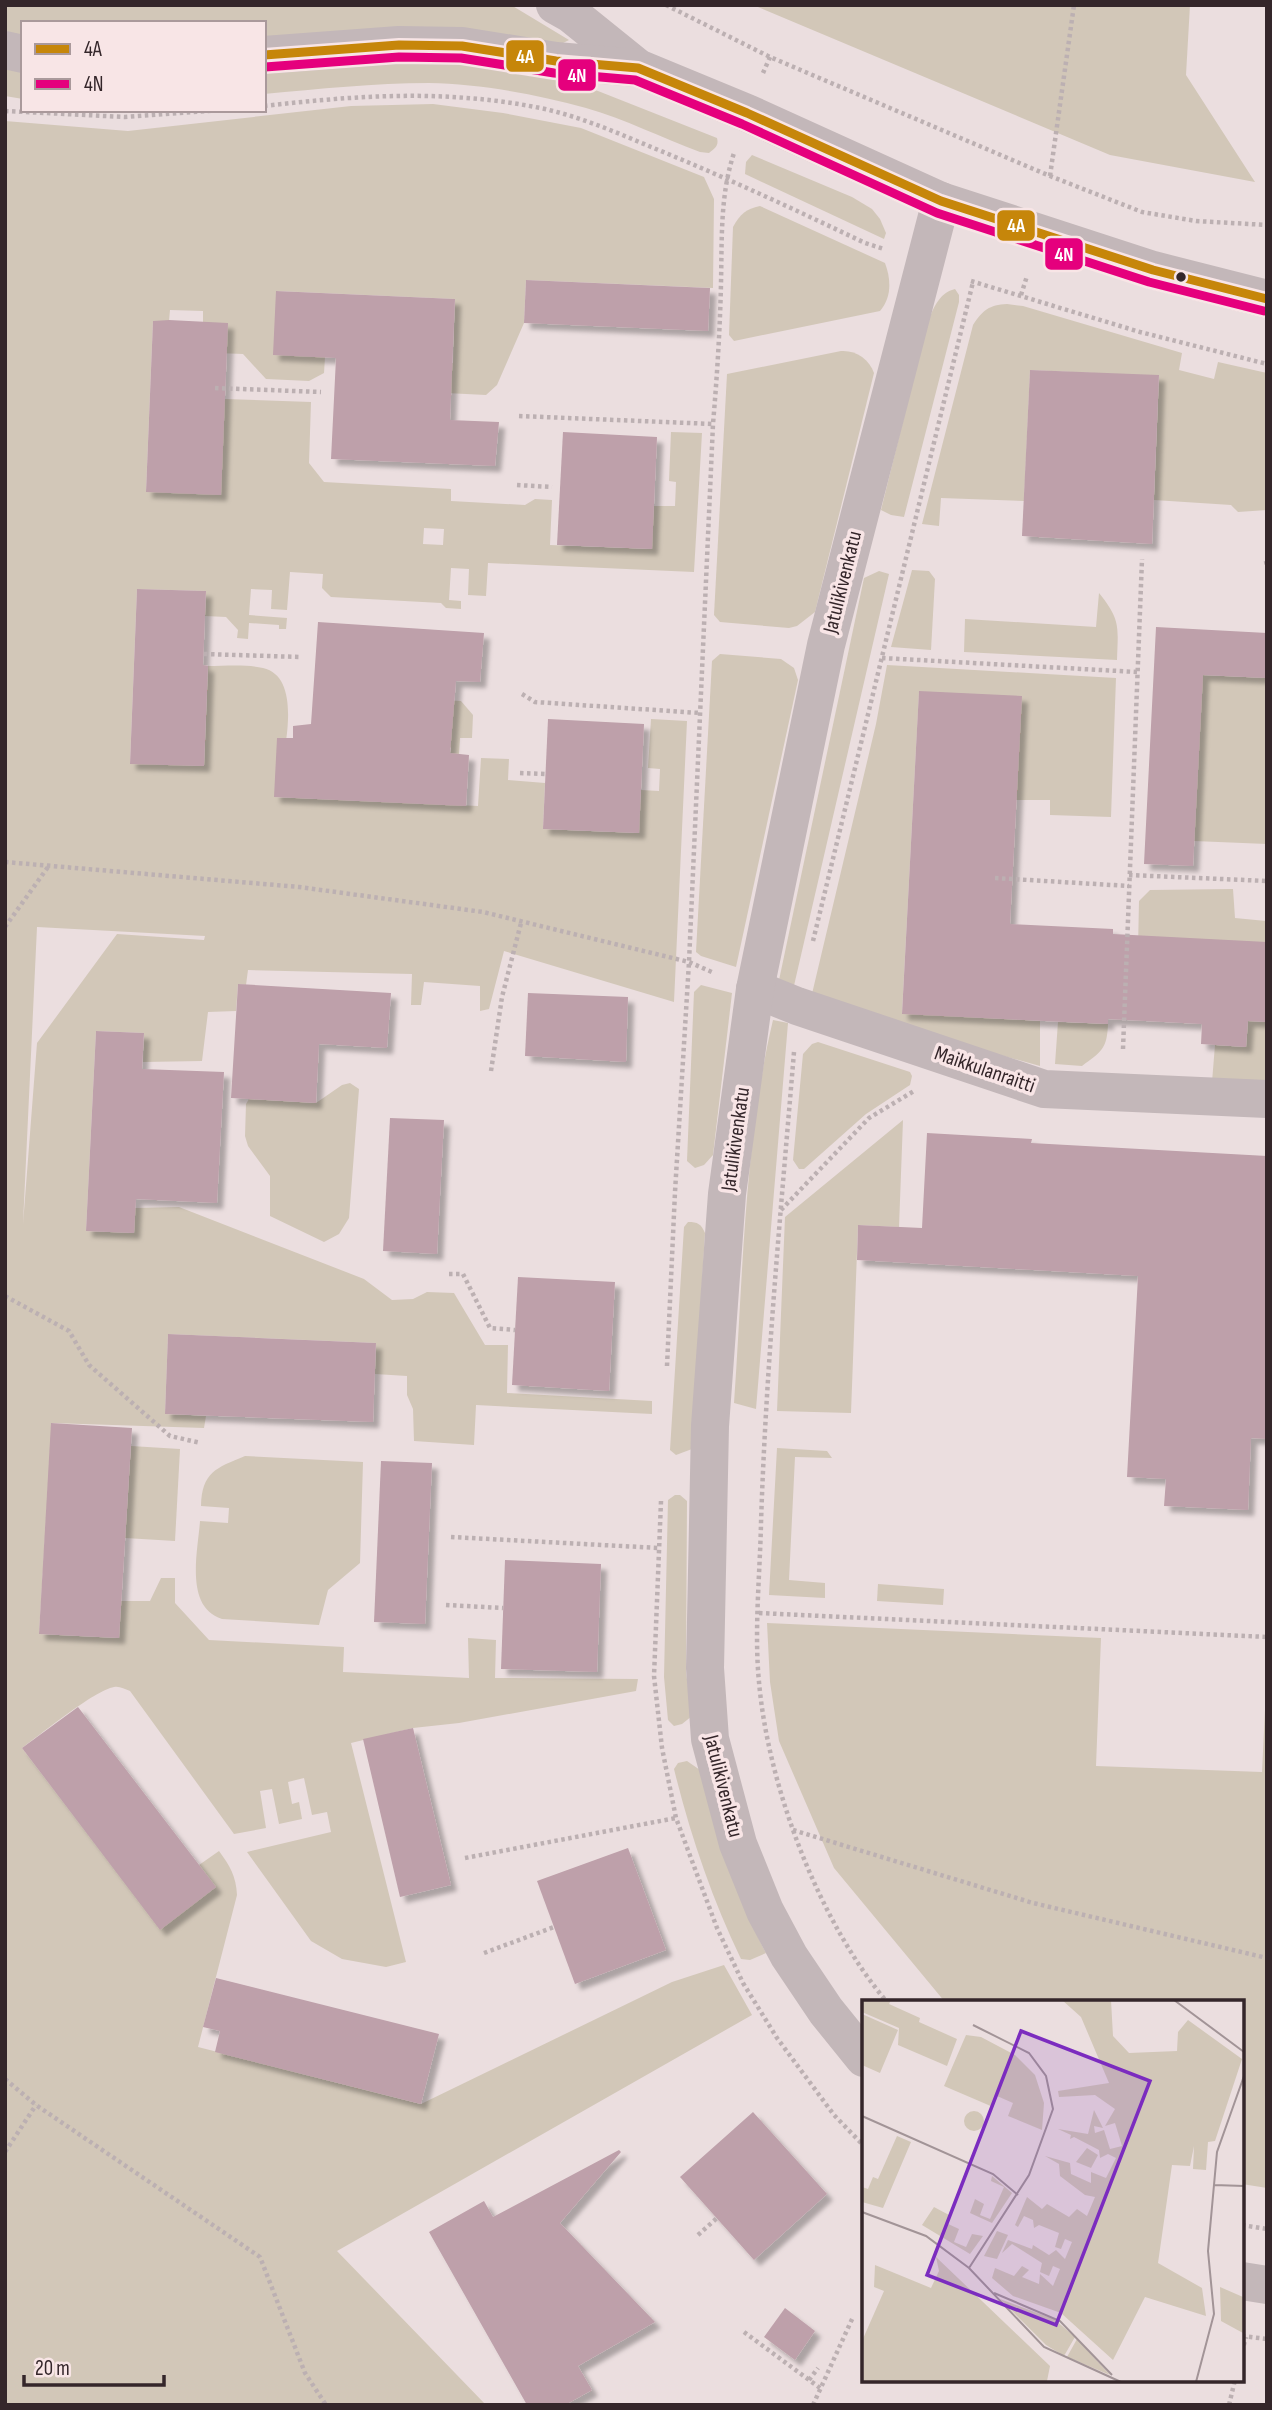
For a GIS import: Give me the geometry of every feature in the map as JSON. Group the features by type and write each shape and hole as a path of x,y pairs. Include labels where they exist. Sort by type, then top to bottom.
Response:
{"street":[{"path":"555,5 571,14 638,68 747,113 941,201 1153,270 1267,299"},
{"path":"266,55 399,45 462,46 556,61 638,68"},
{"name":"Jatulikivenkatu","path":"862,2056 826,2011 789,1956 765,1911 738,1844 710,1739 705,1668 711,1405 727,1194 755,989 826,645 941,201"},
{"name":"Maikkulanraitti","path":"755,989 797,1006 1044,1089 1267,1099"},
{"path":"1244,2281 1267,2284"}],"path":[{"path":"666,5 770,57 1050,176 1142,212 1196,220 1267,225"},
{"path":"1050,176 1074,5"},
{"path":"266,106 349,96 432,94 545,109 585,120 726,177 865,243 925,261 973,282 1140,331 1267,364"},
{"path":"25,112 125,117 195,112"},
{"path":"5,862 299,887 483,912 689,962 726,177"},
{"path":"885,2000 836,1928 816,1889 793,1830 768,1743 759,1681 764,1429 797,1006 973,282"},
{"path":"215,388 321,392"},
{"path":"519,415 713,424"},
{"path":"517,485 552,487"},
{"path":"1121,1092 1142,559"},
{"path":"204,654 300,657"},
{"path":"882,657 1137,672"},
{"path":"522,694 535,702 700,713"},
{"path":"520,773 545,774"},
{"path":"5,927 48,867"},
{"path":"1129,875 1267,881"},
{"path":"995,878 1129,886"},
{"path":"491,1070 502,997 521,923"},
{"path":"781,1210 869,1118 963,1062"},
{"path":"450,1274 463,1274 491,1328 515,1330"},
{"path":"5,1296 69,1331 89,1365 170,1436 201,1443"},
{"path":"451,1537 659,1548"},
{"path":"446,1605 503,1608"},
{"path":"759,1613 1267,1637"},
{"path":"465,1858 676,1818"},
{"path":"793,1830 1033,1903 1267,1958"},
{"path":"484,1953 554,1927"},
{"path":"5,2080 36,2105 260,2257 305,2373 327,2405"},
{"path":"5,2152 36,2105"},
{"path":"698,2235 717,2218"},
{"path":"1244,2225 1267,2229"},
{"path":"813,2405 853,2317"},
{"path":"744,2332 820,2388"},
{"path":"1244,2337 1267,2339"},
{"path":"809,2380 818,2368"},
{"path":"1229,2405 1235,2382"}],"shaded area":[{"path":"5,5 511,5 569,40 563,43 266,38 266,21 21,21 21,36 5,32"},
{"path":"753,5 1190,5 1186,75 1255,182 1110,155"},
{"path":"434,61 554,78 598,91 717,138 717,145 709,153 700,152 586,108 528,94 468,85 388,84 266,94 266,72"},
{"path":"5,67 21,71 21,99 5,96"},
{"path":"433,104 503,113 581,128 704,177 714,199 713,288 526,280 524,323 497,385 486,395 426,392 420,361 453,363 455,299 277,291 325,357 324,373 309,381 266,379 243,354 217,353 203,322 203,311 170,310 169,321 153,321 146,491 225,399 311,402 309,463 324,482 451,489 451,501 525,505 535,499 552,500 550,545 651,549 654,506 675,506 676,482 669,481 671,432 702,433 694,572 488,563 486,596 468,595 469,569 451,568 449,600 461,601 461,609 446,608 441,603 331,597 322,588 323,574 290,572 287,610 271,609 272,590 251,589 249,615 287,618 286,629 279,629 279,625 249,623 248,639 237,638 238,630 226,617 205,616 206,591 137,589 130,763 204,766 208,666 256,667 276,675 284,688 288,705 288,725 275,797 478,806 481,758 509,759 508,780 545,783 543,829 638,833 641,790 659,791 660,769 648,768 651,719 687,721 674,1002 504,951 489,1009 480,1011 480,986 424,982 421,1005 411,1005 412,974 248,970 246,985 238,984 236,1011 208,1012 202,1061 143,1062 144,1033 96,1031 86,1231 134,1233 135,1208 179,1207 364,1279 392,1300 413,1299 427,1292 454,1293 485,1345 508,1345 507,1393 652,1401 652,1414 476,1405 474,1445 414,1441 413,1409 407,1395 407,1376 375,1374 376,1343 168,1334 165,1414 206,1416 204,1428 52,1423 39,1634 119,1638 121,1601 150,1601 161,1578 175,1578 175,1603 209,1640 344,1647 343,1672 469,1678 468,1638 496,1640 495,1678 638,1679 636,1691 459,1723 413,1728 351,1743 406,1962 386,1967 342,1959 311,1941 247,1852 331,1832 327,1812 312,1815 304,1778 288,1782 292,1804 299,1802 302,1819 279,1824 272,1789 260,1791 266,1828 234,1834 130,1691 118,1687 94,1696 22,1748 160,1929 215,1887 199,1865 219,1851 229,1867 237,1895 198,2047 421,2104 672,1982 724,1965 752,2015 337,2251 486,2405 5,2405 5,121 128,131 351,106","holes":["424,528 444,529 443,545 423,544","37,927 205,936 204,940 117,934 37,1043 23,1224"]},
{"path":"752,155 852,197 872,209 886,233 884,239 745,174 746,162"},
{"path":"760,206 885,263 889,288 887,300 880,311 734,341 729,335 733,227 744,213"},
{"path":"955,289 959,302 904,517 891,515 881,510 927,324 940,298"},
{"path":"1007,304 1023,306 1182,353 1179,370 1214,379 1218,362 1267,373 1267,510 1238,512 1231,505 1154,500 1159,376 1030,370 1024,501 941,498 939,526 922,524 973,325 987,309"},
{"path":"841,351 861,356 874,373 815,612 797,626 789,628 720,622 714,615 727,374"},
{"path":"912,570 929,571 935,579 931,650 891,647"},
{"path":"879,571 889,574 793,990 778,985 864,578"},
{"path":"1099,593 1117,624 1117,660 964,652 965,619 1096,627"},
{"path":"720,654 781,659 794,668 798,680 736,967 696,952 712,661"},
{"path":"887,665 1116,678 1111,817 1050,815 1050,800 1016,800 919,692 902,1013 1040,1021 1040,1066 816,1004 811,998 876,724"},
{"path":"1202,675 1267,678 1267,844 1194,841"},
{"path":"402,698 461,701 473,715 472,738 460,738 459,754 450,754 451,748"},
{"path":"1233,889 1235,918 1266,921 1265,942 1137,996 1139,901 1150,890"},
{"path":"701,985 732,993 713,1155 704,1165 695,1168 687,1161 694,992"},
{"path":"773,1020 788,1023 756,1409 734,1403 750,1162 763,1066"},
{"path":"1248,1021 1267,1022 1267,1084 1212,1082 1215,1045 1246,1047"},
{"path":"1058,1022 1108,1024 1105,1044 1099,1053 1082,1066 1055,1064"},
{"path":"818,1042 910,1072 912,1076 910,1085 866,1114 804,1169 799,1169 793,1160 803,1054 812,1044"},
{"path":"350,1083 359,1089 349,1218 339,1234 324,1242 270,1216 270,1176 248,1146 245,1136 246,1104 249,1099 316,1103 342,1085"},
{"path":"903,1120 899,1227 858,1225 851,1413 777,1411 785,1217"},
{"path":"688,1222 699,1224 705,1233 692,1449 676,1455 670,1450 684,1227"},
{"path":"131,1446 180,1449 175,1541 125,1538"},
{"path":"777,1448 827,1451 832,1458 795,1457 789,1580 825,1583 825,1598 769,1595"},
{"path":"245,1456 363,1462 360,1563 328,1590 319,1625 222,1619 210,1613 202,1603 196,1577 200,1521 228,1523 229,1508 201,1506 204,1486 212,1473"},
{"path":"680,1495 687,1501 686,1672 692,1716 682,1724 674,1726 668,1720 664,1677 668,1500"},
{"path":"878,1584 944,1589 943,1605 877,1601"},
{"path":"767,1623 1101,1638 1096,1766 1262,1772 1267,1668 1267,2188 1244,2184 1244,2000 943,2000 834,1868 779,1741 770,1682"},
{"path":"687,1761 700,1770 728,1864 766,1953 750,1960 741,1959 711,1890 687,1818 674,1769 678,1763"}],"building":[{"path":"526,280 710,288 708,331 524,323"},
{"path":"276,291 455,299 450,420 499,422 495,466 331,459 336,358 273,355"},
{"path":"153,321 228,323 221,495 146,492"},
{"path":"1030,370 1159,375 1152,544 1022,536"},
{"path":"563,432 657,437 652,549 557,545"},
{"path":"137,589 206,591 203,665 208,666 204,766 130,764"},
{"path":"318,622 484,633 480,682 456,681 450,753 469,755 466,806 274,797 277,738 293,738 293,726 311,724"},
{"path":"1156,627 1267,633 1267,678 1203,675 1193,866 1144,864"},
{"path":"919,691 1022,696 1010,924 1113,929 1113,934 1267,942 1267,1022 1248,1021 1246,1047 1201,1044 1202,1024 1108,1019 1108,1024 902,1014"},
{"path":"548,719 644,724 639,833 543,829"},
{"path":"238,984 391,993 387,1048 319,1044 316,1103 231,1098"},
{"path":"528,993 628,997 626,1062 525,1056"},
{"path":"96,1031 144,1033 142,1069 224,1072 217,1203 136,1199 134,1233 86,1231"},
{"path":"390,1118 444,1120 437,1254 383,1251"},
{"path":"927,1133 1032,1139 1031,1143 1267,1156 1267,1439 1251,1438 1248,1510 1164,1506 1166,1479 1127,1477 1138,1276 857,1260 858,1225 922,1228"},
{"path":"518,1277 615,1282 609,1391 512,1385"},
{"path":"168,1334 376,1343 373,1422 165,1414"},
{"path":"51,1423 132,1428 119,1638 39,1634"},
{"path":"381,1461 432,1463 425,1624 374,1622"},
{"path":"505,1560 601,1564 597,1672 501,1669"},
{"path":"78,1707 216,1887 160,1930 22,1748"},
{"path":"413,1728 451,1885 400,1897 363,1739"},
{"path":"628,1848 666,1950 575,1984 537,1881"},
{"path":"216,1978 439,2034 421,2104 215,2052 220,2031 203,2027"},
{"path":"753,2112 827,2194 754,2260 680,2177"},
{"path":"619,2150 621,2152 560,2223 655,2322 578,2366 592,2390 565,2405 527,2405 429,2232 484,2201 493,2217"},
{"path":"785,2308 815,2331 795,2360 764,2337"}],"transit line":[{"name":"4A","path":"266,55 399,45 462,46 556,61 638,68 747,113 941,201 1153,270 1267,299"},
{"name":"4N","path":"266,67 399,57 461,58 554,73 635,80 742,124 937,213 1149,282 1264,311"}]}
